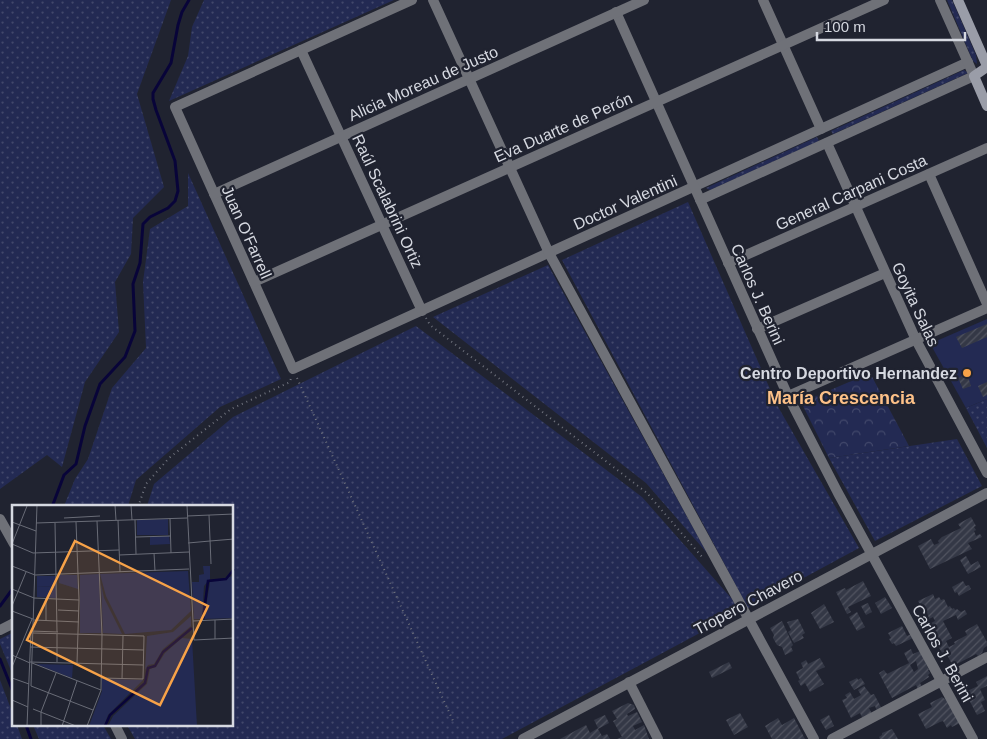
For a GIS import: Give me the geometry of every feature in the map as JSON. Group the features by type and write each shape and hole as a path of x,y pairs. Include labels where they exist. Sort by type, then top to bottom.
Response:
{"street":[{"path":"301,50 412,0"},
{"path":"433,0 549,253 814,739"},
{"name":"Alicia Moreau de Justo","path":"214,194 644,0"},
{"path":"763,0 821,129"},
{"name":"Eva Duarte de Perón","path":"254,282 884,0"},
{"path":"940,0 987,106"},
{"path":"958,0 987,67 974,76"},
{"name":"Carlos J. Berini","path":"616,12 788,396 838,494 973,739"},
{"name":"Juan O'Farrell","path":"293,369 174,107 301,50"},
{"name":"Raúl Scalabrini Ortiz","path":"301,50 422,311"},
{"name":"Doctor Valentini","path":"293,369 968,62"},
{"name":"Doctor Valentini","path":"700,200 974,76"},
{"name":"Goyita Salas","path":"827,143 916,340 987,473"},
{"name":"General Carpani Costa","path":"728,263 987,148"},
{"path":"929,174 987,304"},
{"path":"757,329 885,273"},
{"path":"788,396 987,308"},
{"name":"Tropero Chavero","path":"523,739 987,493"},
{"path":"0,520 12,541"},
{"path":"0,630 12,624"},
{"path":"832,739 987,657"},
{"path":"629,682 658,739"},
{"path":"116,726 122,739"}],"path":[{"path":"422,311 430,325 647,493 705,560"},
{"path":"138,505 146,484 169,458 231,409 290,382 293,369"},
{"path":"293,369 454,722"}],"green space":[{"path":"0,0 171,0 137,94 164,187 133,218 131,254 115,282 119,332 85,382 62,467 47,455 0,489"},
{"path":"204,0 394,0 169,101 188,56 192,27"},
{"path":"947,0 952,0 976,55 977,64 973,61"},
{"path":"964,70 968,73 833,134 831,131"},
{"path":"817,137 819,141 710,190 706,188"},
{"path":"188,173 281,379 220,407 136,480 128,505 64,505 75,479 88,459 112,388 146,348 143,282 150,229 188,206"},
{"path":"688,202 777,405 859,548 748,608 562,260"},
{"path":"548,265 707,553 646,483 433,317"},
{"name":"Centro Deportivo Hernandez","path":"987,319 987,399 966,408 932,347 934,342"},
{"path":"416,326 642,497 732,599 739,612 502,739 135,739 128,726 234,726 234,505 147,505 154,484 233,417"},
{"path":"870,373 909,446 829,458 803,406 807,400"},
{"path":"987,399 987,448 966,408"},
{"path":"957,439 982,486 875,541 829,458"},
{"path":"12,633 12,673 0,644 0,639"},
{"path":"0,680 12,712 12,726 17,726 22,739 0,739"},
{"path":"33,726 104,726 111,739 39,739"}],"building":[{"path":"987,324 987,337 962,348 956,337"},
{"path":"967,374 971,386 963,389 958,378"},
{"path":"987,382 987,395 983,397 978,386"},
{"path":"971,517 976,526 974,531 976,536 980,534 982,537 968,543 972,549 930,569 918,546 931,539 934,545 939,543 938,541 942,537 961,528 958,524"},
{"path":"966,556 971,565 978,561 981,567 968,574 960,560"},
{"path":"863,581 871,596 848,607 851,612 847,614 836,592 845,588 846,590"},
{"path":"963,581 971,589 959,596 952,587"},
{"path":"933,594 935,599 939,597 941,600 944,599 948,607 950,606 952,609 957,609 961,612 965,610 967,614 958,620 956,615 943,621 952,638 946,641 949,647 967,635 965,631 977,624 987,642 987,646 982,653 978,656 976,654 953,666 947,655 944,657 929,629 933,627 931,623 935,621 933,617 929,619 926,609 923,610 918,601"},
{"path":"885,597 892,608 881,614 875,603"},
{"path":"868,603 872,612 866,615 861,606"},
{"path":"824,604 834,622 820,629 811,613"},
{"path":"857,612 865,627 857,631 849,617"},
{"path":"798,619 805,633 802,635 804,638 794,643 788,632 791,630 787,622"},
{"path":"782,621 793,645 791,647 793,651 785,655 782,647 777,645 773,638 774,635 770,628"},
{"path":"902,626 907,636 911,634 913,638 896,646 894,643 892,644 888,633"},
{"path":"911,649 913,654 920,651 929,670 929,677 920,683 922,687 918,689 916,685 892,698 879,673 884,670 887,674 909,663 904,653","holes":["916,661 918,669 914,672 910,665"]},
{"path":"820,658 825,667 816,671 824,684 810,692 805,683 801,686 796,672 803,668 801,663 806,660 808,664"},
{"path":"729,662 732,668 712,678 709,672"},
{"path":"987,676 987,686 980,689 985,700 981,702 985,711 977,715 965,692 978,686 976,682"},
{"path":"857,678 858,680 861,678 865,684 854,690 849,682"},
{"path":"864,686 871,695 874,694 882,709 877,711 875,706 869,708 872,714 863,719 860,713 851,718 842,700 847,698 845,695 850,692 854,699 861,695 858,690"},
{"path":"942,697 948,701 960,723 947,728 943,721 926,729 918,714 932,707 930,703"},
{"path":"628,703 634,705 635,709 627,714 628,716 637,712 642,722 633,726 635,730 644,725 649,739 617,739 622,737 613,721 617,719 612,711"},
{"path":"740,713 748,727 734,735 726,720"},
{"path":"605,715 609,723 598,729 602,736 607,734 610,739 560,739 586,725 590,733 598,728 594,720"},
{"path":"829,715 834,726 826,730 820,720"},
{"path":"778,718 782,725 794,718 805,739 772,739 765,726"},
{"path":"892,729 898,739 880,739 879,737 882,733"}],"waterway":[{"path":"53,505 64,475 76,464 85,426 100,384 125,357 135,331 133,284 140,263 143,224 150,217 168,208 175,201 178,191 175,161 156,110 153,93 171,63 178,25 182,12 189,0"},
{"path":"0,606 12,590"},
{"path":"0,659 12,689"},
{"path":"26,726 31,739"}],"place":[{"name":"Centro Deportivo Hernandez","path":"967,373"}],"district":[{"name":"María Crescencia","path":"841,398"}]}
